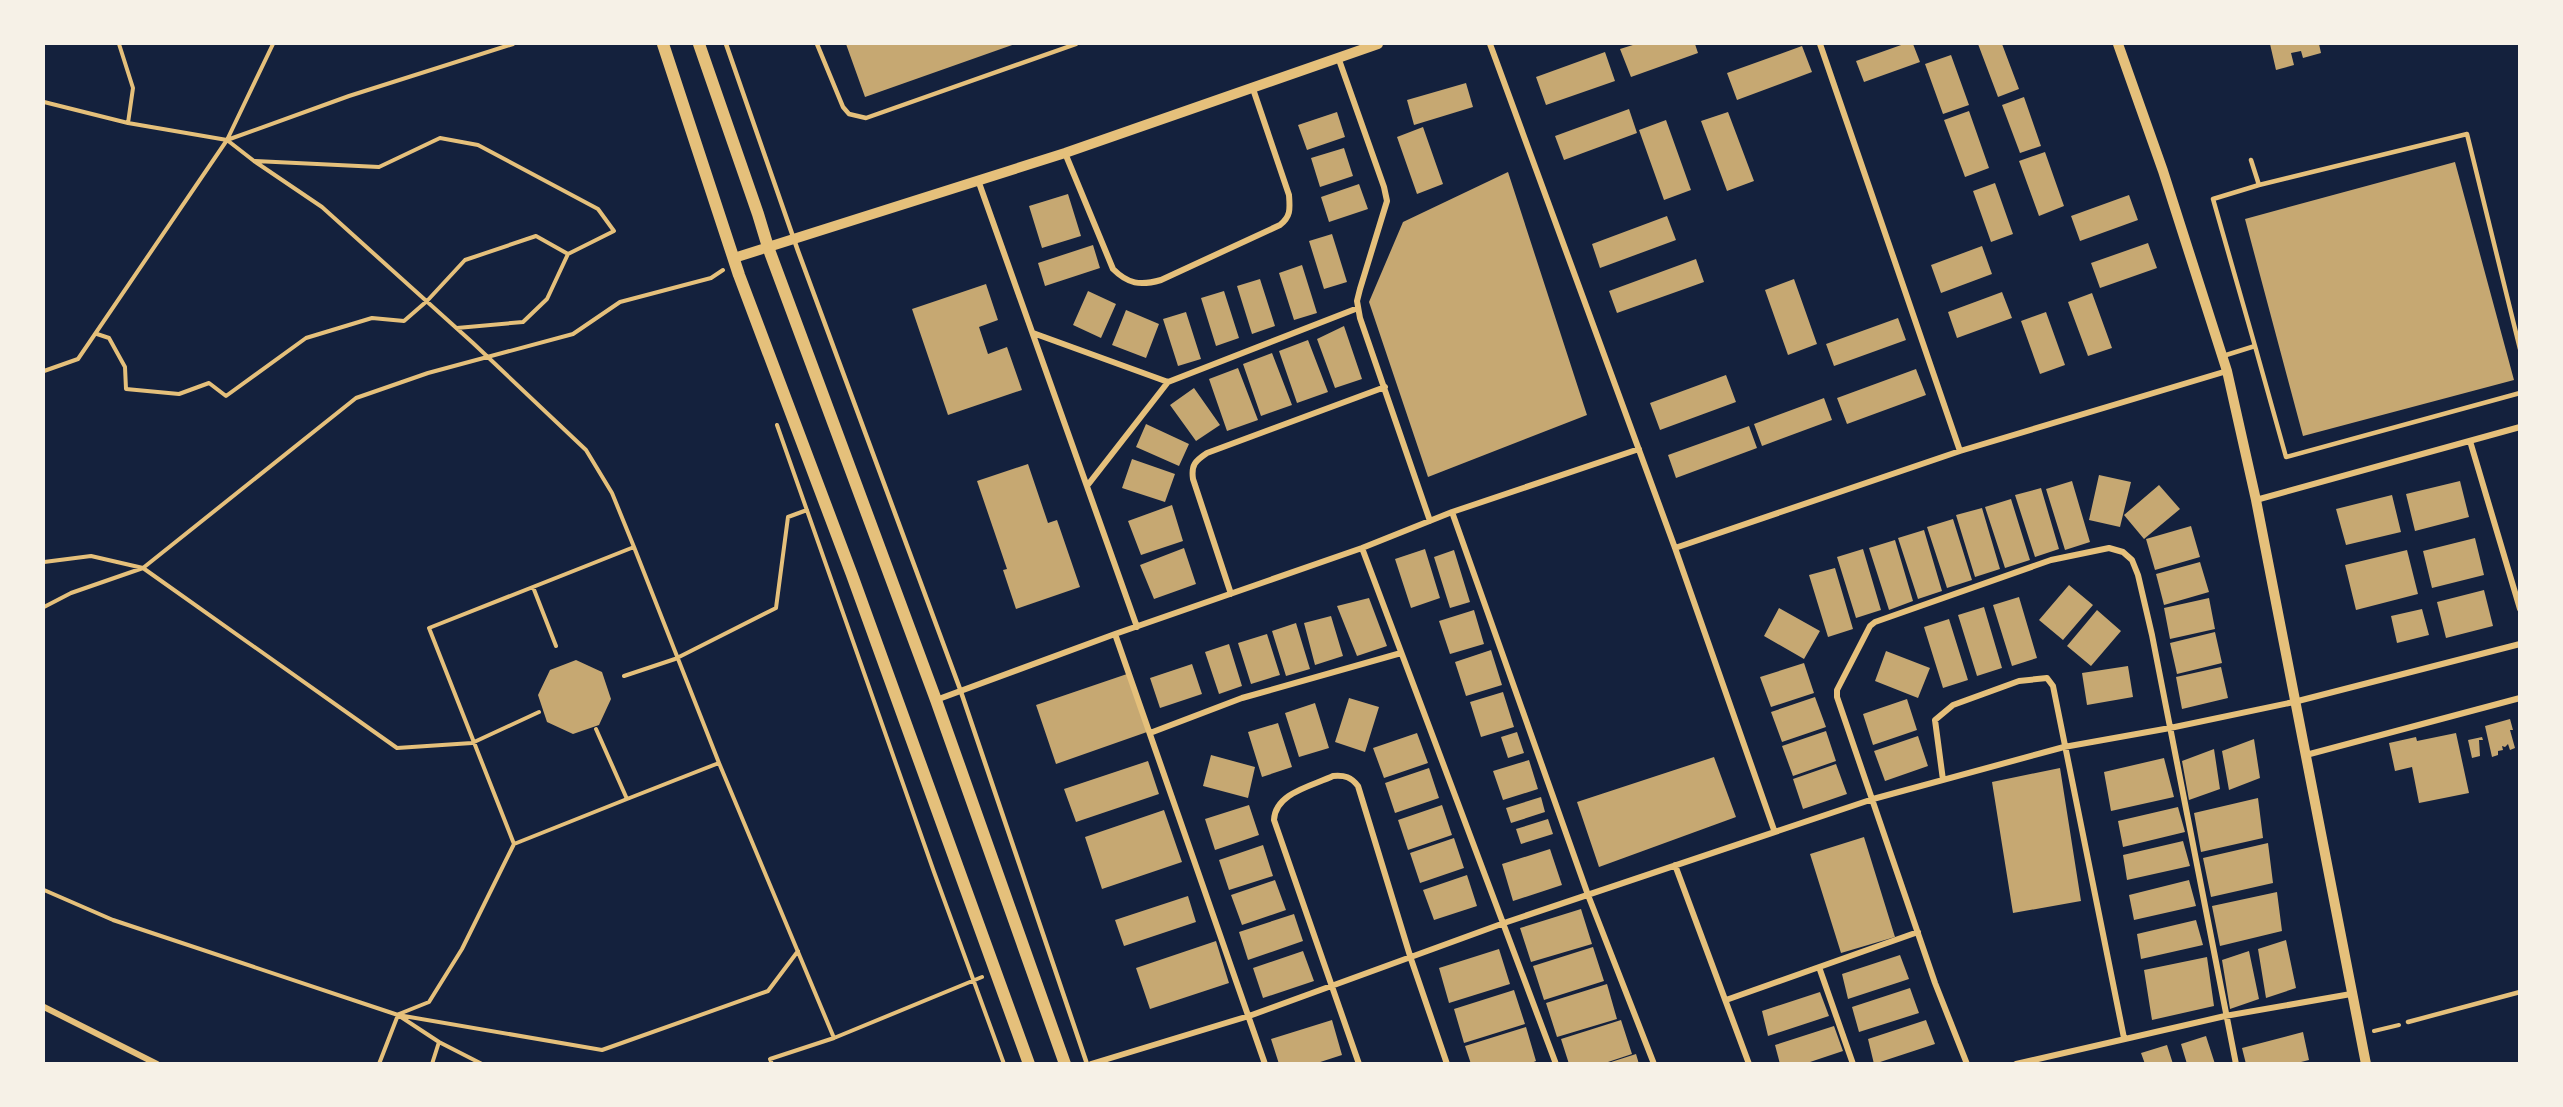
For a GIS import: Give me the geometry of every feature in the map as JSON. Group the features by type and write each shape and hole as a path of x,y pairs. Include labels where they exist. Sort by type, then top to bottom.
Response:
{"main road":[{"path":"663,44 734,258 852,575 1029,1064"},
{"path":"699,44 768,247 936,700 1065,1064"}],"street":[{"path":"734,258 1065,153 1378,44"},
{"path":"1490,44 1639,448 1774,831"},
{"path":"1820,44 1960,451"},
{"path":"2118,44 2163,171 2227,371 2256,500 2366,1064"},
{"path":"1338,57 1387,201 1360,289 1358,308 1430,521"},
{"path":"1065,153 1113,269 1132,284 1161,280 1280,225 1288,218 1289,195 1252,86"},
{"path":"978,180 1137,627"},
{"path":"1087,486 1168,382 1358,308"},
{"path":"1033,333 1168,382"},
{"path":"1675,549 1960,451 2227,371"},
{"path":"1232,594 1193,479 1192,469 1196,461 1207,453 1385,387"},
{"path":"2256,500 2520,427"},
{"path":"2470,441 2520,609"},
{"path":"936,700 960,689 1362,548 1452,512 1639,448"},
{"path":"1452,512 1588,895 1654,1064"},
{"path":"1362,548 1556,1064"},
{"path":"1967,1064 1918,932 1836,693 1870,626 1875,622 2051,560 2109,548 2123,552 2132,560 2138,575 2152,635 2236,1064"},
{"path":"2512,583 2520,581"},
{"path":"1115,634 1265,1064"},
{"path":"1089,1064 1249,1016 1504,923 1873,799 2064,747 2294,702 2520,644"},
{"path":"1150,734 1242,698 1401,653"},
{"path":"1943,780 1935,720 1953,705 2019,681 2047,678 2053,686 2124,1038"},
{"path":"2306,755 2520,698"},
{"path":"1359,1064 1274,820 1275,810 1283,799 1333,776 1351,778 1358,786 1411,958 1447,1064"},
{"path":"1675,865 1749,1064"},
{"path":"1726,1000 1918,932"},
{"path":"1819,967 1853,1064"},
{"path":"2016,1064 2225,1016 2351,994"},
{"path":"44,1007 157,1064"}],"lane":[{"path":"726,44 793,238 960,689 1089,1064"},
{"path":"817,44 843,107 849,114 866,118 1076,44"},
{"path":"2520,349 2467,134 2213,198 2286,457 2520,393"},
{"path":"2251,160 2259,185"},
{"path":"2222,356 2255,346"},
{"path":"2408,1022 2520,992"}],"path":[{"path":"119,44 133,88 128,123"},
{"path":"44,371 78,359 97,334 227,140 273,44"},
{"path":"227,140 349,96 513,44"},
{"path":"44,102 128,123 227,140 322,207 473,343 586,450 612,493 719,763 834,1038"},
{"path":"254,161 379,167 440,138 478,145 598,209 614,231 568,254 548,299 523,322 456,328"},
{"path":"97,334 109,338 125,367 126,389 180,394 209,383 226,396 306,339 372,318 404,321 427,301 465,260 536,236 568,254"},
{"path":"44,607 71,593 143,568 356,398 428,373 573,334 620,302 711,278 724,272 734,258"},
{"path":"775,421 945,905 1004,1064"},
{"path":"624,676 677,658 776,608 788,518 807,510"},
{"path":"514,844 429,628 634,547"},
{"path":"44,562 91,556 143,568 397,748 474,741 539,712"},
{"path":"533,587 556,646"},
{"path":"596,729 627,799"},
{"path":"379,1064 398,1015 429,1002 462,949 514,844 719,763"},
{"path":"44,890 113,920 398,1015 602,1050 768,991 798,951"},
{"path":"772,1064 770,1059 834,1038 963,985"},
{"path":"398,1015 439,1042 482,1064"},
{"path":"2360,1035 2408,1022"},
{"path":"432,1064 439,1042"}],"building":[{"path":"846,44 1015,44 865,97"},
{"path":"1636,44 1695,44 1698,53 1631,77 1620,49"},
{"path":"1904,44 1913,44 1920,62 1864,82 1856,61"},
{"path":"1978,44 2002,44 2019,89 1998,97"},
{"path":"2270,44 2319,44 2321,53 2303,58 2301,51 2291,53 2294,65 2276,70"},
{"path":"1802,46 1812,72 1737,100 1727,73"},
{"path":"1605,52 1615,81 1546,105 1536,77"},
{"path":"1951,55 1969,105 1943,114 1925,64"},
{"path":"1466,83 1473,107 1414,125 1407,100"},
{"path":"2024,97 2041,146 2020,153 2002,105"},
{"path":"1629,109 1637,133 1564,160 1555,136"},
{"path":"1969,111 1989,168 1965,177 1944,120"},
{"path":"1337,112 1345,137 1307,150 1298,125"},
{"path":"1728,112 1754,181 1727,191 1701,121"},
{"path":"1666,120 1691,190 1664,200 1639,130"},
{"path":"1423,127 1443,184 1417,194 1397,137"},
{"path":"1344,148 1353,176 1320,187 1311,158"},
{"path":"2045,152 2064,206 2039,216 2019,161"},
{"path":"2455,162 2514,380 2303,436 2245,219"},
{"path":"1508,172 1587,415 1428,477 1369,302 1403,222"},
{"path":"1995,183 2013,234 1991,242 1973,191"},
{"path":"1359,184 1368,209 1329,222 1321,197"},
{"path":"1068,194 1081,236 1042,248 1029,206"},
{"path":"2129,195 2138,220 2080,241 2071,216"},
{"path":"1667,216 1676,240 1600,268 1592,244"},
{"path":"1332,234 1347,282 1324,289 1309,241"},
{"path":"2148,243 2157,268 2100,288 2091,263"},
{"path":"1093,245 1100,268 1045,286 1038,263"},
{"path":"1982,246 1992,274 1941,293 1931,265"},
{"path":"1696,259 1704,282 1617,313 1609,291"},
{"path":"1302,265 1317,313 1294,320 1279,273"},
{"path":"1260,279 1275,326 1252,334 1237,286"},
{"path":"1794,279 1817,344 1788,355 1765,290"},
{"path":"986,284 998,320 979,327 988,354 1007,347 1022,390 948,415 912,309"},
{"path":"1088,291 1116,304 1101,338 1073,325"},
{"path":"1224,291 1239,338 1216,346 1201,298"},
{"path":"2002,292 2012,318 1957,338 1948,312"},
{"path":"2092,293 2112,348 2088,356 2068,302"},
{"path":"1126,310 1159,324 1146,358 1112,345"},
{"path":"1186,312 1201,359 1178,366 1163,319"},
{"path":"2046,312 2065,365 2040,374 2021,321"},
{"path":"1898,318 1906,340 1834,366 1826,344"},
{"path":"1344,326 1362,379 1335,388 1317,339"},
{"path":"1308,340 1328,392 1297,403 1279,351"},
{"path":"1272,353 1292,405 1261,416 1243,364"},
{"path":"1238,368 1258,420 1227,431 1209,379"},
{"path":"1916,369 1926,395 1847,424 1837,398"},
{"path":"1726,375 1736,402 1660,430 1650,403"},
{"path":"1194,388 1220,425 1196,441 1170,405"},
{"path":"1824,398 1832,420 1762,446 1754,424"},
{"path":"1146,424 1189,444 1179,466 1136,447"},
{"path":"1749,426 1757,448 1676,478 1668,455"},
{"path":"1132,459 1175,474 1165,502 1122,488"},
{"path":"1028,464 1048,523 1057,520 1080,587 1016,609 1003,570 1007,569 977,481"},
{"path":"2099,475 2131,482 2120,527 2089,520"},
{"path":"2072,481 2090,542 2065,550 2046,489"},
{"path":"2460,481 2469,517 2415,531 2406,494"},
{"path":"2159,485 2180,509 2144,539 2124,515"},
{"path":"2041,488 2059,549 2035,557 2015,495"},
{"path":"2392,495 2401,532 2346,545 2336,509"},
{"path":"2011,499 2030,560 2005,568 1985,507"},
{"path":"1172,505 1183,541 1141,555 1128,521"},
{"path":"1982,508 2000,569 1975,577 1956,515"},
{"path":"1953,519 1972,580 1947,588 1927,527"},
{"path":"2191,526 2200,557 2155,570 2146,539"},
{"path":"1924,530 1942,591 1918,599 1898,538"},
{"path":"2475,538 2484,575 2432,588 2423,551"},
{"path":"1895,540 1913,601 1889,610 1869,548"},
{"path":"1184,548 1196,584 1154,599 1140,565"},
{"path":"1425,549 1440,598 1411,608 1395,559"},
{"path":"1863,549 1881,610 1856,618 1837,557"},
{"path":"1454,550 1470,602 1450,608 1434,557"},
{"path":"2407,550 2418,594 2356,610 2345,565"},
{"path":"2200,562 2209,592 2164,605 2156,574"},
{"path":"1835,568 1853,629 1828,637 1809,575"},
{"path":"2069,585 2093,605 2063,640 2039,620"},
{"path":"2484,590 2493,626 2446,638 2437,602"},
{"path":"2019,597 2037,658 2012,666 1993,605"},
{"path":"1369,598 1387,646 1357,656 1337,606"},
{"path":"2209,598 2215,629 2170,639 2164,608"},
{"path":"1984,607 2002,668 1977,676 1958,615"},
{"path":"1779,608 1820,631 1804,659 1764,636"},
{"path":"2422,609 2429,635 2397,643 2391,616"},
{"path":"1474,610 1484,644 1450,654 1439,621"},
{"path":"2097,610 2121,631 2091,666 2067,646"},
{"path":"1331,616 1343,656 1315,665 1304,623"},
{"path":"1949,619 1968,680 1943,688 1924,627"},
{"path":"1296,623 1310,669 1286,676 1272,631"},
{"path":"2215,632 2222,663 2177,674 2170,643"},
{"path":"1267,634 1280,675 1251,684 1238,643"},
{"path":"1229,644 1242,686 1219,694 1205,652"},
{"path":"1491,650 1502,685 1466,696 1455,662"},
{"path":"1886,651 1930,668 1918,698 1875,681"},
{"path":"576,660 602,672 611,699 599,725 573,734 547,722 538,695 550,670"},
{"path":"1804,663 1814,693 1771,707 1760,677"},
{"path":"1192,664 1202,694 1160,708 1150,678"},
{"path":"2128,666 2133,697 2087,705 2082,673"},
{"path":"2221,667 2228,698 2182,709 2176,677"},
{"path":"1127,674 1147,732 1056,764 1036,705"},
{"path":"1503,692 1514,727 1481,737 1470,702"},
{"path":"1815,697 1826,727 1782,742 1771,712"},
{"path":"1349,698 1379,707 1365,752 1335,742"},
{"path":"1907,699 1917,730 1873,745 1863,714"},
{"path":"1315,703 1329,748 1299,757 1285,713"},
{"path":"2510,719 2513,730 2510,730 2515,748 2510,750 2508,744 2505,747 2502,746 2503,750 2498,751 2498,755 2492,757 2485,726"},
{"path":"1278,723 1292,767 1262,777 1248,732"},
{"path":"1826,731 1836,761 1793,776 1782,746"},
{"path":"1517,732 1524,753 1508,758 1501,737"},
{"path":"1417,733 1428,763 1384,778 1373,748"},
{"path":"2456,733 2469,793 2419,803 2412,767 2395,771 2389,743 2416,737 2417,741"},
{"path":"1918,736 1928,766 1885,781 1874,751"},
{"path":"2482,737 2483,740 2479,740 2480,756 2472,758 2468,740"},
{"path":"2254,739 2260,778 2229,790 2222,751"},
{"path":"2214,749 2220,789 2189,800 2182,761"},
{"path":"1211,755 1255,767 1248,798 1203,786"},
{"path":"1714,757 1736,817 1599,867 1577,802"},
{"path":"2164,758 2174,797 2111,811 2104,772"},
{"path":"1529,760 1538,789 1503,800 1493,771"},
{"path":"1148,761 1159,794 1076,822 1064,789"},
{"path":"1836,764 1847,794 1803,809 1793,779"},
{"path":"1429,768 1439,798 1395,813 1385,783"},
{"path":"2060,768 2081,901 2013,913 1992,782"},
{"path":"1541,797 1545,812 1511,823 1506,808"},
{"path":"2258,798 2263,838 2201,852 2194,813"},
{"path":"1249,805 1259,835 1215,850 1205,819"},
{"path":"1442,805 1452,835 1408,850 1398,820"},
{"path":"2178,807 2185,832 2123,847 2118,821"},
{"path":"1164,810 1182,862 1102,889 1085,837"},
{"path":"1548,819 1553,834 1521,844 1516,829"},
{"path":"1864,837 1895,937 1841,953 1810,854"},
{"path":"1454,838 1464,868 1420,883 1410,853"},
{"path":"2183,841 2190,866 2127,880 2123,855"},
{"path":"2268,843 2273,883 2211,897 2203,858"},
{"path":"1263,845 1273,876 1229,890 1219,860"},
{"path":"1550,849 1562,885 1513,901 1502,864"},
{"path":"1467,875 1477,906 1434,920 1423,890"},
{"path":"1275,880 1286,910 1242,925 1231,895"},
{"path":"2189,880 2196,906 2134,920 2129,895"},
{"path":"2277,892 2282,931 2220,946 2212,906"},
{"path":"1188,896 1196,922 1124,946 1115,920"},
{"path":"1581,909 1592,944 1531,962 1520,928"},
{"path":"1294,914 1303,941 1248,960 1239,932"},
{"path":"2196,920 2203,945 2141,959 2137,934"},
{"path":"2286,940 2296,988 2266,998 2258,949"},
{"path":"1216,941 1229,983 1150,1009 1136,968"},
{"path":"1593,947 1604,981 1544,1000 1533,966"},
{"path":"1499,949 1510,984 1449,1003 1439,968"},
{"path":"1303,951 1314,981 1263,998 1253,968"},
{"path":"2249,951 2259,999 2230,1009 2222,960"},
{"path":"1900,955 1909,979 1848,999 1842,974"},
{"path":"2207,957 2214,1006 2152,1020 2144,970"},
{"path":"1607,984 1617,1019 1557,1037 1546,1003"},
{"path":"1910,988 1919,1013 1859,1032 1852,1007"},
{"path":"1514,990 1525,1024 1464,1043 1454,1009"},
{"path":"1820,992 1829,1016 1768,1036 1762,1011"},
{"path":"1332,1020 1342,1055 1314,1064 1279,1064 1271,1039"},
{"path":"1621,1020 1632,1054 1602,1064 1569,1064 1561,1039"},
{"path":"1926,1020 1935,1044 1874,1064 1868,1039"},
{"path":"1834,1026 1843,1051 1804,1064 1780,1064 1775,1045"},
{"path":"1526,1027 1536,1061 1529,1064 1471,1064 1465,1046"},
{"path":"2303,1032 2309,1060 2293,1064 2246,1064 2242,1048"},
{"path":"2206,1036 2215,1064 2187,1064 2181,1044"},
{"path":"2167,1045 2173,1064 2145,1064 2141,1053"},
{"path":"1636,1054 1639,1064 1608,1063"}]}
